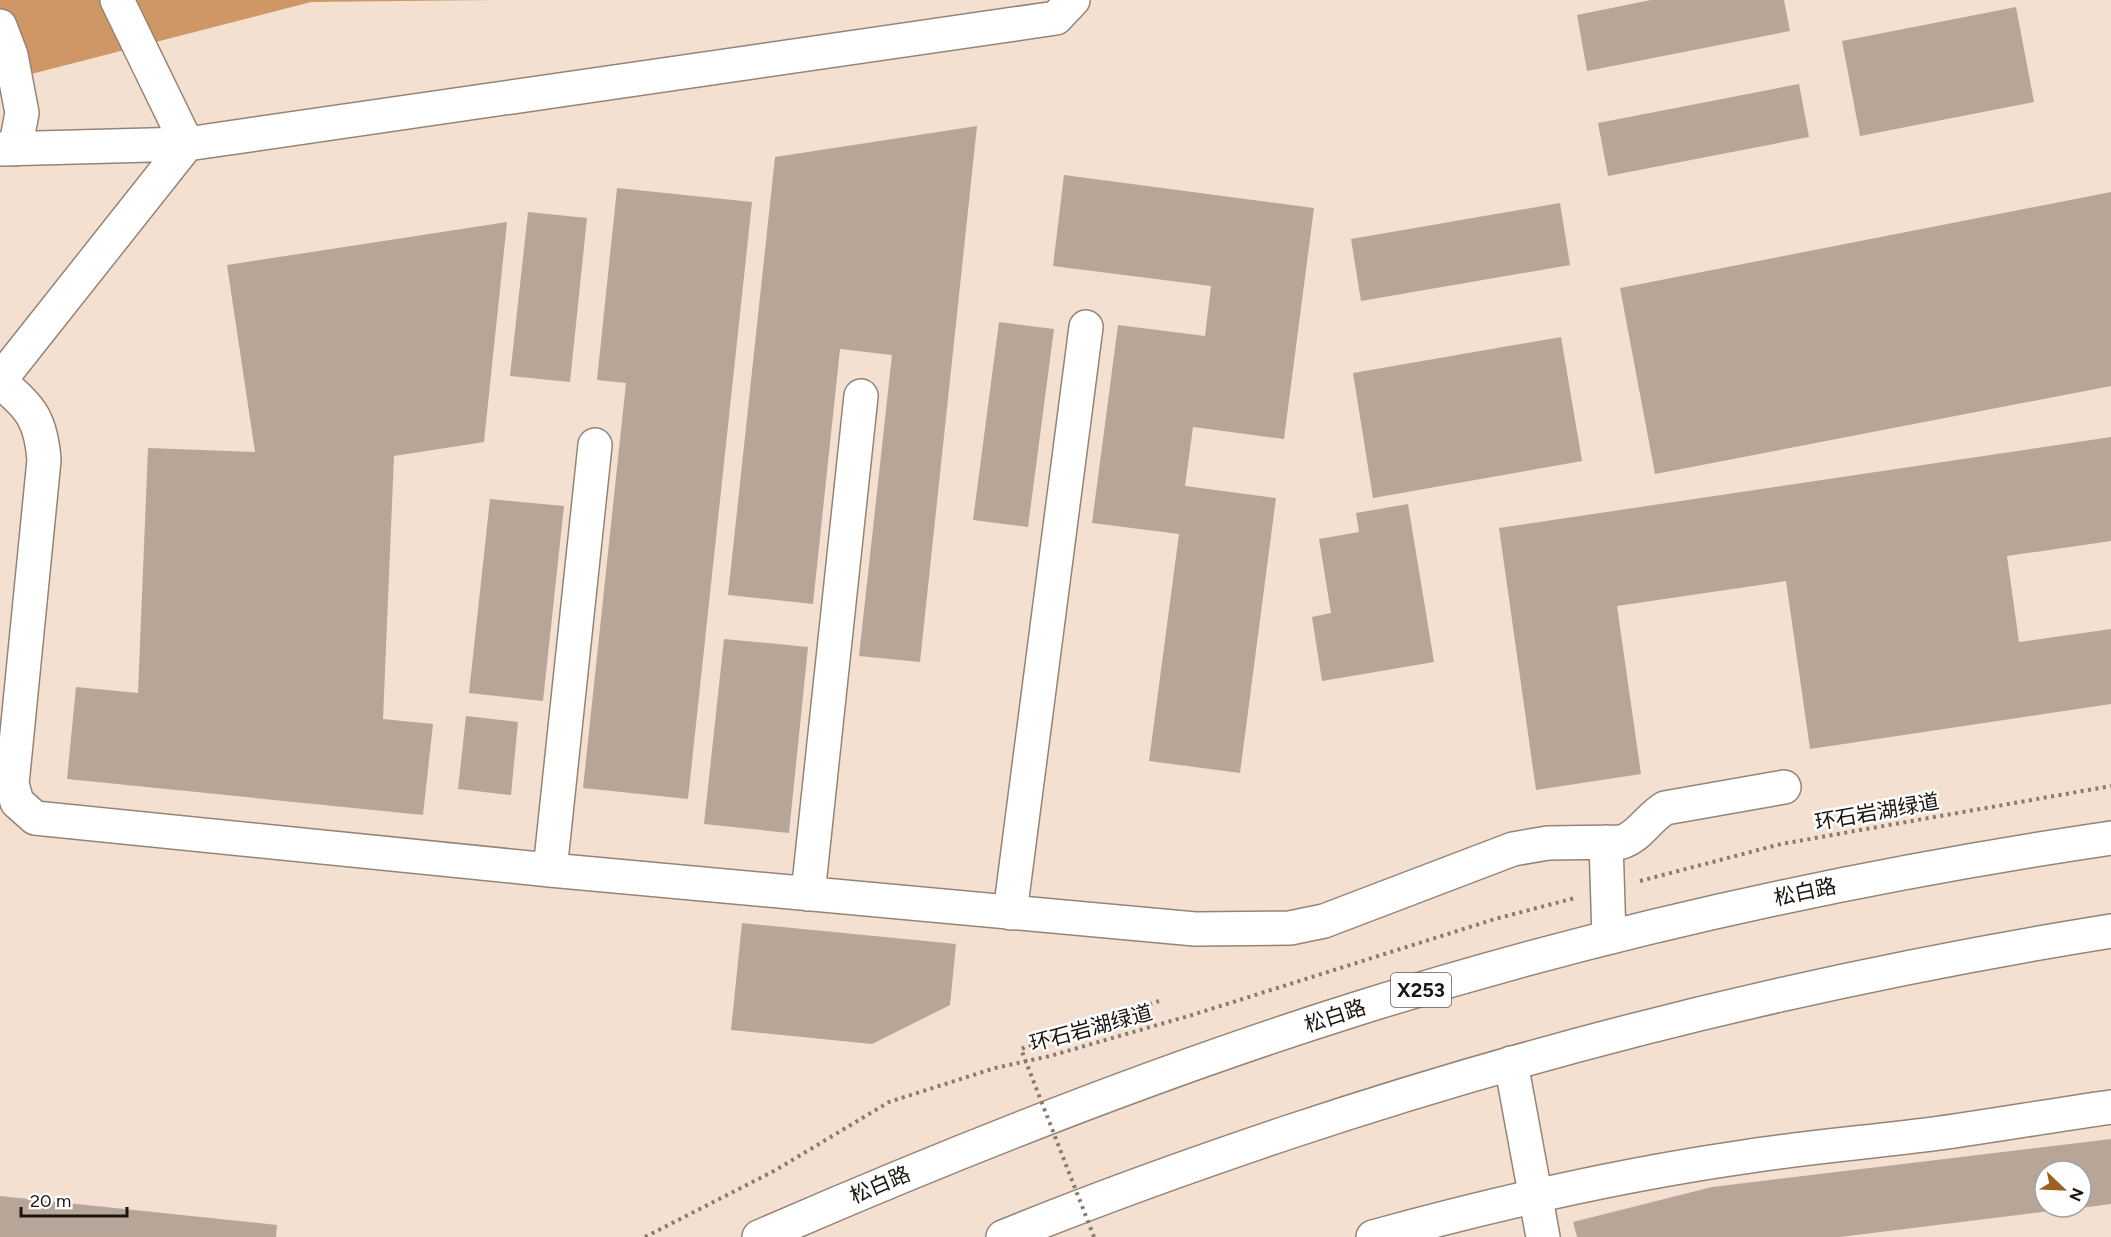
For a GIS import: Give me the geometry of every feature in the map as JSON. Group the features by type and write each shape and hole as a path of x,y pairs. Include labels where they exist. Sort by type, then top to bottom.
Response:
{"main road":[{"path":"117,0 187,144"},
{"path":"0,26 11,55 22,113 7,149 187,144 1056,18 1073,0"},
{"path":"187,144 0,381 24,401 34,418 42,438 44,460 12,784 17,802 34,818 1010,913 1194,929 1290,928 1324,921 1513,849 1548,843 1622,842 1632,839 1654,814 1665,808 1784,787"},
{"path":"1010,913 1086,327"},
{"path":"808,894 861,396"},
{"path":"550,870 595,445"},
{"name":"松白路","path":"759,1237 1010,1132 1172,1071 1356,1009 1541,954 1729,908 1919,869 2111,838"},
{"path":"1605,842 1609,937"},
{"path":"1003,1237 1204,1161 1365,1107 1511,1063 1693,1015 1859,977 2111,931"},
{"path":"1511,1063 1543,1237"},
{"path":"1373,1237 1536,1196 1636,1175 1736,1158 1939,1133 2111,1107"}],"path":[{"name":"环石岩湖绿道","path":"1651,878 1781,844 2111,786"},
{"name":"环石岩湖绿道","path":"645,1237 774,1171 888,1102 995,1068 1050,1056 1192,1015 1495,919 1568,900"},
{"path":"1094,1237 1021,1049 1159,1001"}],"shaded area":[{"path":"0,0 494,0 311,2 0,82"}],"building":[{"path":"1651,0 1784,0 1790,31 1587,71 1577,15"},
{"path":"2016,7 2034,102 1860,136 1842,41"},
{"path":"1799,84 1809,137 1608,176 1598,123"},
{"path":"977,126 920,662 859,656 892,355 840,349 813,604 728,595 775,157"},
{"path":"1064,175 1314,208 1284,439 1193,427 1185,486 1276,498 1240,773 1149,761 1179,534 1092,523 1118,325 1205,336 1211,286 1053,266"},
{"path":"617,188 752,202 688,799 583,788 626,383 597,380"},
{"path":"2111,192 2111,386 1655,474 1620,288"},
{"path":"1560,203 1570,265 1361,301 1351,239"},
{"path":"528,212 587,218 570,382 510,376"},
{"path":"507,222 484,442 394,456 383,719 433,724 423,815 67,779 76,687 138,693 148,448 255,452 227,265"},
{"path":"999,322 1054,329 1028,527 973,520"},
{"path":"1561,337 1582,461 1373,498 1353,373"},
{"path":"2111,437 2111,541 2007,556 2019,642 2111,629 2111,704 1810,749 1786,581 1617,606 1641,774 1536,790 1499,528"},
{"path":"490,499 564,506 543,701 469,693"},
{"path":"1408,504 1434,662 1322,681 1312,617 1331,613 1319,539 1359,532 1356,513"},
{"path":"724,639 808,647 789,833 704,824"},
{"path":"466,716 518,722 511,795 458,789"},
{"path":"742,923 956,944 950,1005 872,1044 731,1030"},
{"path":"2111,1139 2111,1204 2093,1206 2093,1159 2033,1159 2033,1213 1840,1237 1577,1237 1573,1222 1712,1187"},
{"path":"0,1196 277,1225 276,1237 0,1237"}]}
